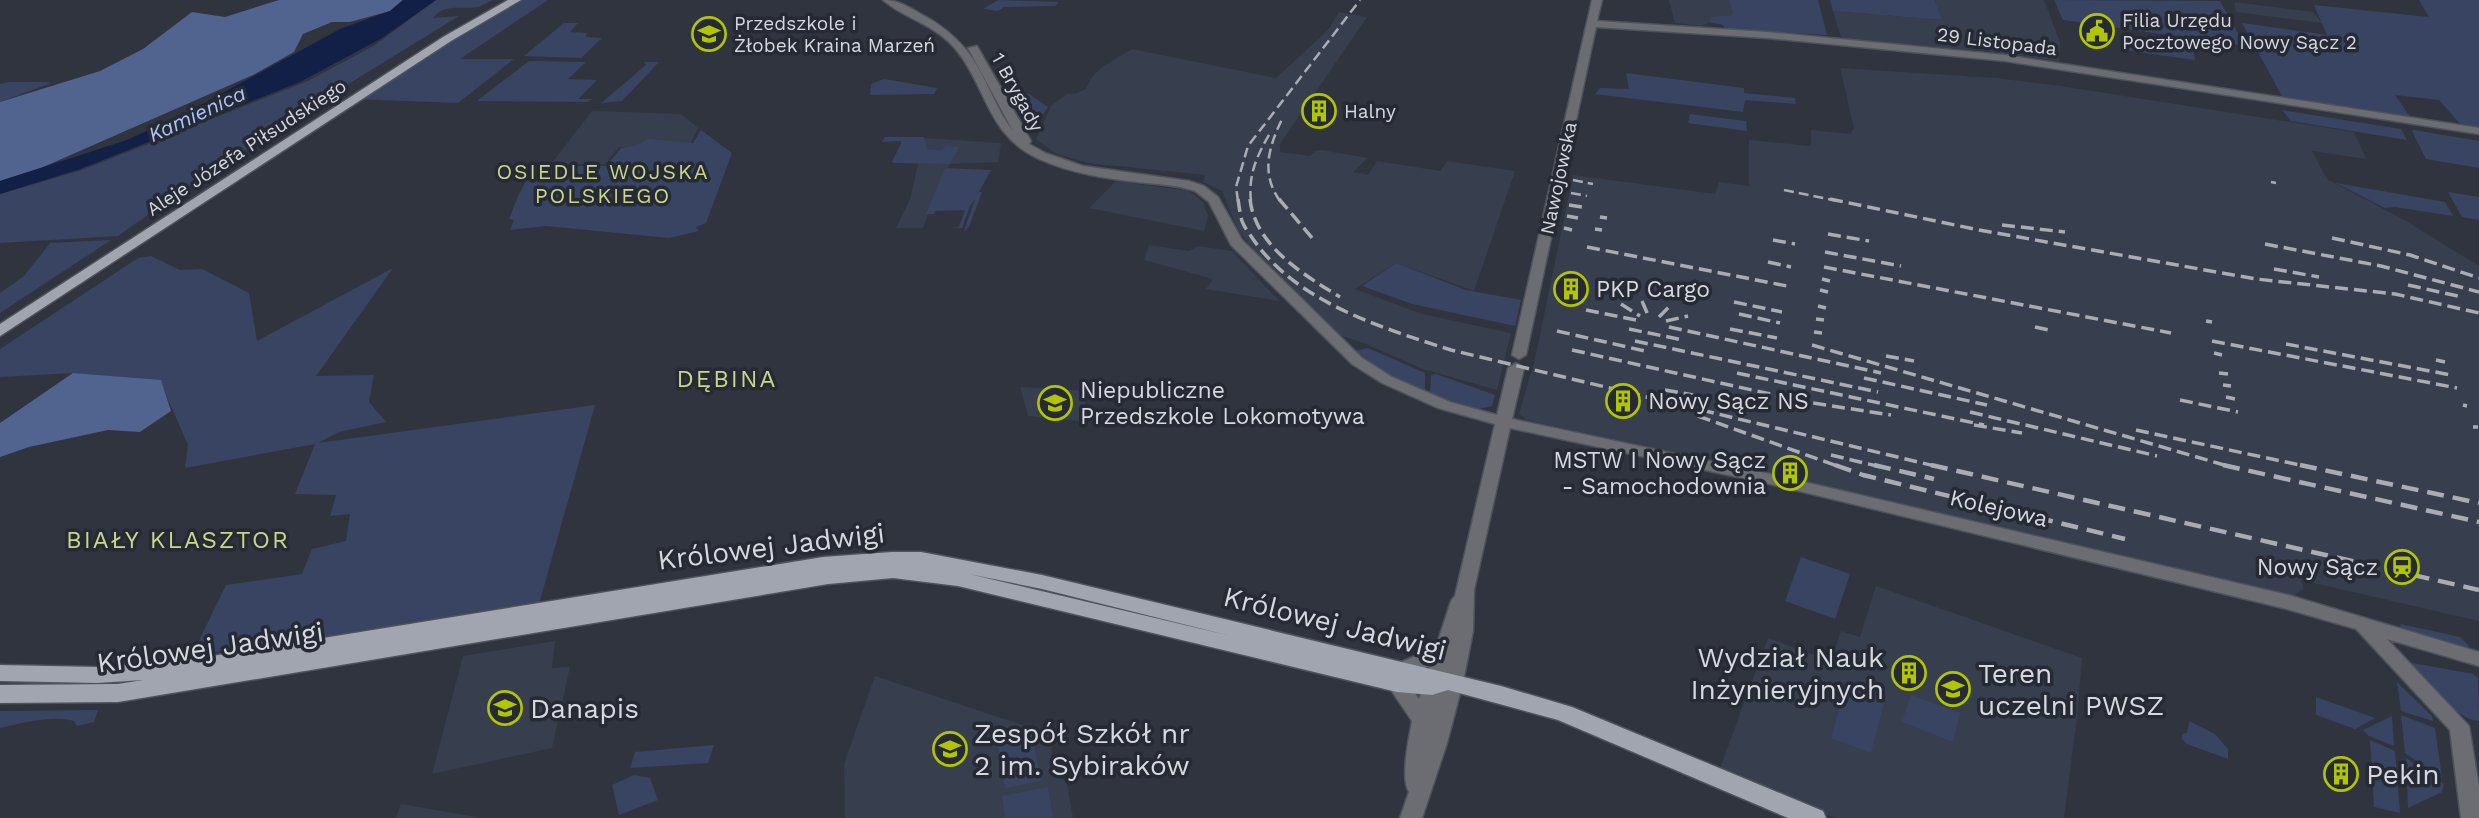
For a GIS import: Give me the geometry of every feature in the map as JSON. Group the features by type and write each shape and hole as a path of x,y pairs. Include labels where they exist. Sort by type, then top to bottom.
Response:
{"main road":[{"name":"Aleje Józefa Piłsudskiego","path":"0,317 427,42 500,0"},
{"name":"Aleje Józefa Piłsudskiego","path":"0,331 447,39 516,0"},
{"path":"121,239 139,240"},
{"name":"Królowej Jadwigi","path":"0,673 97,675 175,670 810,566 920,559 1042,582 1401,676"},
{"name":"Królowej Jadwigi","path":"0,694 118,693 828,577 893,572 958,579 1401,676 1440,682 1564,713 1814,818"}],"street":[{"name":"1 Brygady","path":"888,0 933,26 957,44 967,57 1003,125 1020,144 1031,151"},
{"name":"1 Brygady","path":"902,0 968,41 1031,151"},
{"name":"Nawojowska","path":"1413,810 1437,743 1443,652 1465,590 1597,0"},
{"name":"29 Listopada","path":"1591,24 1767,34 2005,58 2479,131"},
{"path":"987,96 1000,94"},
{"name":"Kolejowa","path":"1031,151 1072,166 1181,183 1207,191 1215,199 1236,242 1250,258 1357,361 1387,380 1423,397 1504,422 1770,478 2288,602 2479,659"},
{"name":"Nawojowska","path":"1413,810 1418,745 1423,720 1463,631 1465,590"},
{"path":"2361,624 2459,726 2472,818"},
{"path":"1423,720 1401,676 1443,652"}],"shaded area":[{"path":"279,0 403,0 390,11 350,22 332,22 303,34 294,52 253,75 41,168 0,181 0,102 100,71 143,49 192,12 225,17"},
{"path":"436,0 493,0 477,7 448,9 438,13 433,18 459,16 316,104 118,236 0,243 0,194 82,170 308,81 375,45"},
{"path":"519,0 548,0 460,59 514,59 458,103 354,99 414,61"},
{"path":"998,0 1059,2 1055,6 1004,7 998,11 983,9"},
{"path":"1669,0 1729,0 1733,15 1711,17 1709,22 1702,26 1675,23"},
{"path":"1729,0 1818,0 1827,35 1725,29 1723,25 1709,22 1711,17 1733,15"},
{"path":"1830,0 1935,0 1942,20 1833,11"},
{"path":"1935,0 2044,0 2060,42 2059,61 1987,51 1847,40 1841,37 1833,11 1942,20"},
{"path":"2054,0 2220,1 2245,46 2063,20"},
{"path":"2419,0 2479,0 2479,128 2461,125 2439,100 2395,95 2411,118 2282,96 2242,23 2327,35 2314,5 2429,17"},
{"path":"2234,2 2313,12 2322,23 2236,12"},
{"path":"1339,12 1367,17 1280,144 1280,152 1310,156 1321,150 1368,158 1353,172 1368,175 1377,161 1440,171 1447,161 1515,171 1474,291 1396,263 1355,289 1422,314 1511,333 1497,390 1423,369 1339,335 1257,255 1237,228 1222,191 1203,182 1205,175 1088,163 1055,153 1036,139 1051,106 1067,94 1086,89 1092,77 1103,66 1132,49 1276,78 1328,30"},
{"path":"564,23 578,23 570,32 587,33 586,37 602,38 581,58 524,56"},
{"path":"2151,37 2192,43 2195,60 2124,50 2124,46 2172,53 2172,41"},
{"path":"529,61 586,62 568,79 597,80 578,99 592,99 600,95 587,102 477,101"},
{"path":"644,62 659,62 622,101 601,103 646,65"},
{"path":"1840,68 1997,78 2354,132 2366,159 2312,151 2327,179 2406,221 2479,266 2479,621 2301,580 2304,589 2293,596 1838,489 1527,420 1519,414 1535,359 1573,175 1715,194 1719,182 1749,186 1749,140 1811,146 1811,130 1851,134 1854,128"},
{"path":"1626,73 1744,88 1744,93 1795,98 1796,104 1745,100 1743,112 1595,94 1600,88 1629,89"},
{"path":"884,79 937,88 934,94 870,95 871,84"},
{"path":"51,83 0,102 0,84"},
{"path":"1029,94 1048,107 1032,131 1016,95"},
{"path":"2282,110 2401,129 2407,140 2291,121"},
{"path":"592,111 681,114 698,128 689,147 619,147 605,164 551,164"},
{"path":"1690,114 1746,121 1747,131 1688,123"},
{"path":"701,130 732,153 706,223 696,227 699,231 669,238 546,226 510,230 514,220 509,219 521,190 541,166 606,166 621,148 635,146 647,139 693,143"},
{"path":"2412,131 2479,141 2479,168 2426,159"},
{"path":"885,137 924,137 927,150 942,150 946,146 959,147 950,164 895,163 892,162 902,141 882,142"},
{"path":"924,138 1001,143 998,162 950,164 923,228 896,228 910,199"},
{"path":"945,168 991,170 979,192 982,192 969,227 964,231 975,199 962,228 952,228 959,227 965,210 926,214"},
{"path":"1116,181 1189,191 1203,202 1208,216 1204,231 1089,208"},
{"path":"2336,183 2445,202 2453,216 2395,207 2385,208"},
{"path":"2448,192 2479,197 2479,220 2462,217"},
{"path":"111,240 0,313 0,293 24,276 50,243"},
{"path":"1149,245 1189,251 1198,246 1232,251 1279,301 1206,289 1213,279 1144,260"},
{"path":"151,256 180,270 202,269 249,293 257,341 393,268 316,376 374,375 369,402 386,422 339,432 318,443 595,405 539,604 390,629 192,655 226,585 302,574 312,549 346,541 350,514 330,516 336,495 295,494 315,444 185,468 188,445 160,381 73,373 0,377 0,349 138,258"},
{"path":"1396,263 1466,290 1521,300 1515,326 1412,304 1362,286"},
{"path":"1368,348 1425,373 1425,390 1386,373 1354,351"},
{"path":"73,373 161,380 171,411 140,432 108,430 29,447 0,457 0,423"},
{"path":"1436,374 1495,395 1492,406 1478,409 1430,394 1431,375"},
{"name":"Niepubliczne Przedszkole Lokomotywa","path":"1020,387 1089,391 1079,421 1028,416"},
{"path":"1801,557 1850,574 1835,619 1785,601"},
{"path":"1876,586 2082,658 2064,818 1835,818 1719,771 1768,638 1831,661 1841,631 1860,637"},
{"path":"2401,624 2460,637 2469,646 2465,648 2398,629"},
{"name":"Danapis","path":"555,641 552,668 570,667 552,748 432,774 463,656"},
{"path":"2413,663 2473,674 2478,678 2479,721 2470,719 2452,707 2411,665"},
{"name":"Zespół Szkół nr 2 im. Sybiraków","path":"875,676 1053,735 1050,770 1067,783 1073,818 845,818 844,764"},
{"path":"2397,682 2432,716 2433,721 2401,711"},
{"path":"1846,686 1885,699 1871,753 1831,738"},
{"path":"1911,695 1960,713 1953,742 1902,722"},
{"path":"2316,697 2375,718 2355,729 2316,715"},
{"path":"98,710 94,722 77,726 74,721 56,719 0,728 0,711"},
{"path":"2401,715 2435,728 2442,778 2405,753"},
{"path":"2392,716 2394,746 2369,736 2363,730"},
{"path":"2189,721 2215,734 2228,749 2228,759 2187,744 2182,739 2182,734 2187,733"},
{"path":"1032,734 1041,781 1005,788 997,741"},
{"path":"2370,740 2395,751 2400,813 2374,807"},
{"path":"714,745 708,763 630,768 635,752"},
{"path":"2406,758 2444,784 2442,792 2408,808"},
{"path":"634,775 650,778 658,800 619,815 612,785"},
{"path":"1048,787 1053,818 1005,818 1002,796"},
{"path":"401,804 482,818 396,818"}],"water":[{"name":"Kamienica","path":"403,0 436,0 382,38 300,82 80,169 0,194 0,181 127,140 188,112 340,29 390,11"}],"railway":[{"path":"1238,201 1236,187 1248,146 1360,0"},
{"path":"1280,201 1268,170 1274,138 1283,117"},
{"path":"1251,201 1254,166 1270,133"},
{"path":"1573,180 1593,184"},
{"path":"2271,182 2276,183"},
{"path":"1784,190 1838,201"},
{"path":"1571,193 1587,196"},
{"path":"1238,199 1244,226 1271,261 1292,280 1316,296 1369,322 1451,350 1939,467"},
{"path":"1250,199 1254,216 1271,245 1297,269 1340,297"},
{"path":"1279,199 1313,239"},
{"path":"1830,199 1979,230 2256,279 2395,294 2479,313"},
{"path":"1569,205 1582,207"},
{"path":"1567,216 1578,218"},
{"path":"1600,217 1607,218"},
{"path":"2002,225 2065,232"},
{"path":"1564,228 1572,230"},
{"path":"1595,229 1602,230"},
{"path":"1828,234 1869,241"},
{"path":"2332,238 2410,255 2479,278"},
{"path":"1773,240 1795,244"},
{"path":"2265,244 2381,266 2479,292"},
{"path":"1587,247 1787,286"},
{"path":"1825,252 1901,266"},
{"path":"1768,262 1791,267"},
{"path":"1824,267 2171,333"},
{"path":"2274,269 2319,277"},
{"path":"1822,279 1830,281"},
{"path":"2408,285 2462,297"},
{"path":"1820,290 1828,292"},
{"path":"1642,301 1648,315"},
{"path":"1734,302 1782,312"},
{"path":"1621,304 1640,316"},
{"path":"1659,317 1670,306"},
{"path":"1818,306 1826,308"},
{"path":"1586,310 1636,320"},
{"path":"1739,314 1780,323"},
{"path":"1666,321 1688,316"},
{"path":"1816,319 1824,320"},
{"path":"2206,321 2212,322"},
{"path":"1669,327 1881,373"},
{"path":"2035,327 2053,331"},
{"path":"1629,329 1683,340"},
{"path":"1730,329 1777,338"},
{"path":"1557,331 1645,351"},
{"path":"1814,332 1822,333"},
{"path":"1635,341 1878,392"},
{"path":"2212,341 2457,388"},
{"path":"2286,344 2451,375"},
{"path":"1812,345 2228,466"},
{"path":"1572,350 1806,402 1891,415"},
{"path":"2214,353 2222,355"},
{"path":"1886,356 1914,361"},
{"path":"2436,360 2445,362"},
{"path":"1737,373 1984,425"},
{"path":"2219,373 2228,374"},
{"path":"1864,378 1987,405"},
{"path":"2223,385 2231,386"},
{"path":"1665,390 1693,395"},
{"path":"2226,397 2235,399"},
{"path":"2180,400 2238,412"},
{"path":"2463,405 2467,406"},
{"path":"1970,412 2157,456"},
{"path":"1698,416 1840,467"},
{"path":"1974,425 2022,433"},
{"path":"2473,427 2478,427"},
{"path":"2136,430 2309,467"},
{"path":"1831,455 1881,467"},
{"path":"1835,465 1863,475 2125,539"},
{"path":"1874,465 1934,479"},
{"path":"1931,465 2479,590"},
{"path":"2223,465 2228,466"},
{"path":"2300,465 2479,503"},
{"path":"2228,466 2479,522"}],"place":[{"name":"Filia Urzędu Pocztowego Nowy Sącz 2","path":"2097,31"},
{"name":"Przedszkole i Żłobek Kraina Marzeń","path":"709,34"},
{"name":"Halny","path":"1319,111"},
{"name":"PKP Cargo","path":"1571,289"},
{"name":"Nowy Sącz NS","path":"1623,401"},
{"name":"Niepubliczne Przedszkole Lokomotywa","path":"1055,403"},
{"name":"MSTW I Nowy Sącz - Samochodownia","path":"1790,473"},
{"name":"Nowy Sącz","path":"2402,567"},
{"name":"Wydział Nauk Inżynieryjnych","path":"1909,673"},
{"name":"Teren uczelni PWSZ","path":"1953,689"},
{"name":"Danapis","path":"505,708"},
{"name":"Zespół Szkół nr 2 im. Sybiraków","path":"950,749"},
{"name":"Pekin","path":"2341,774"}],"district":[{"name":"OSIEDLE WOJSKA POLSKIEGO","path":"603,184"},
{"name":"DĘBINA","path":"727,379"},
{"name":"BIAŁY KLASZTOR","path":"178,540"}]}
